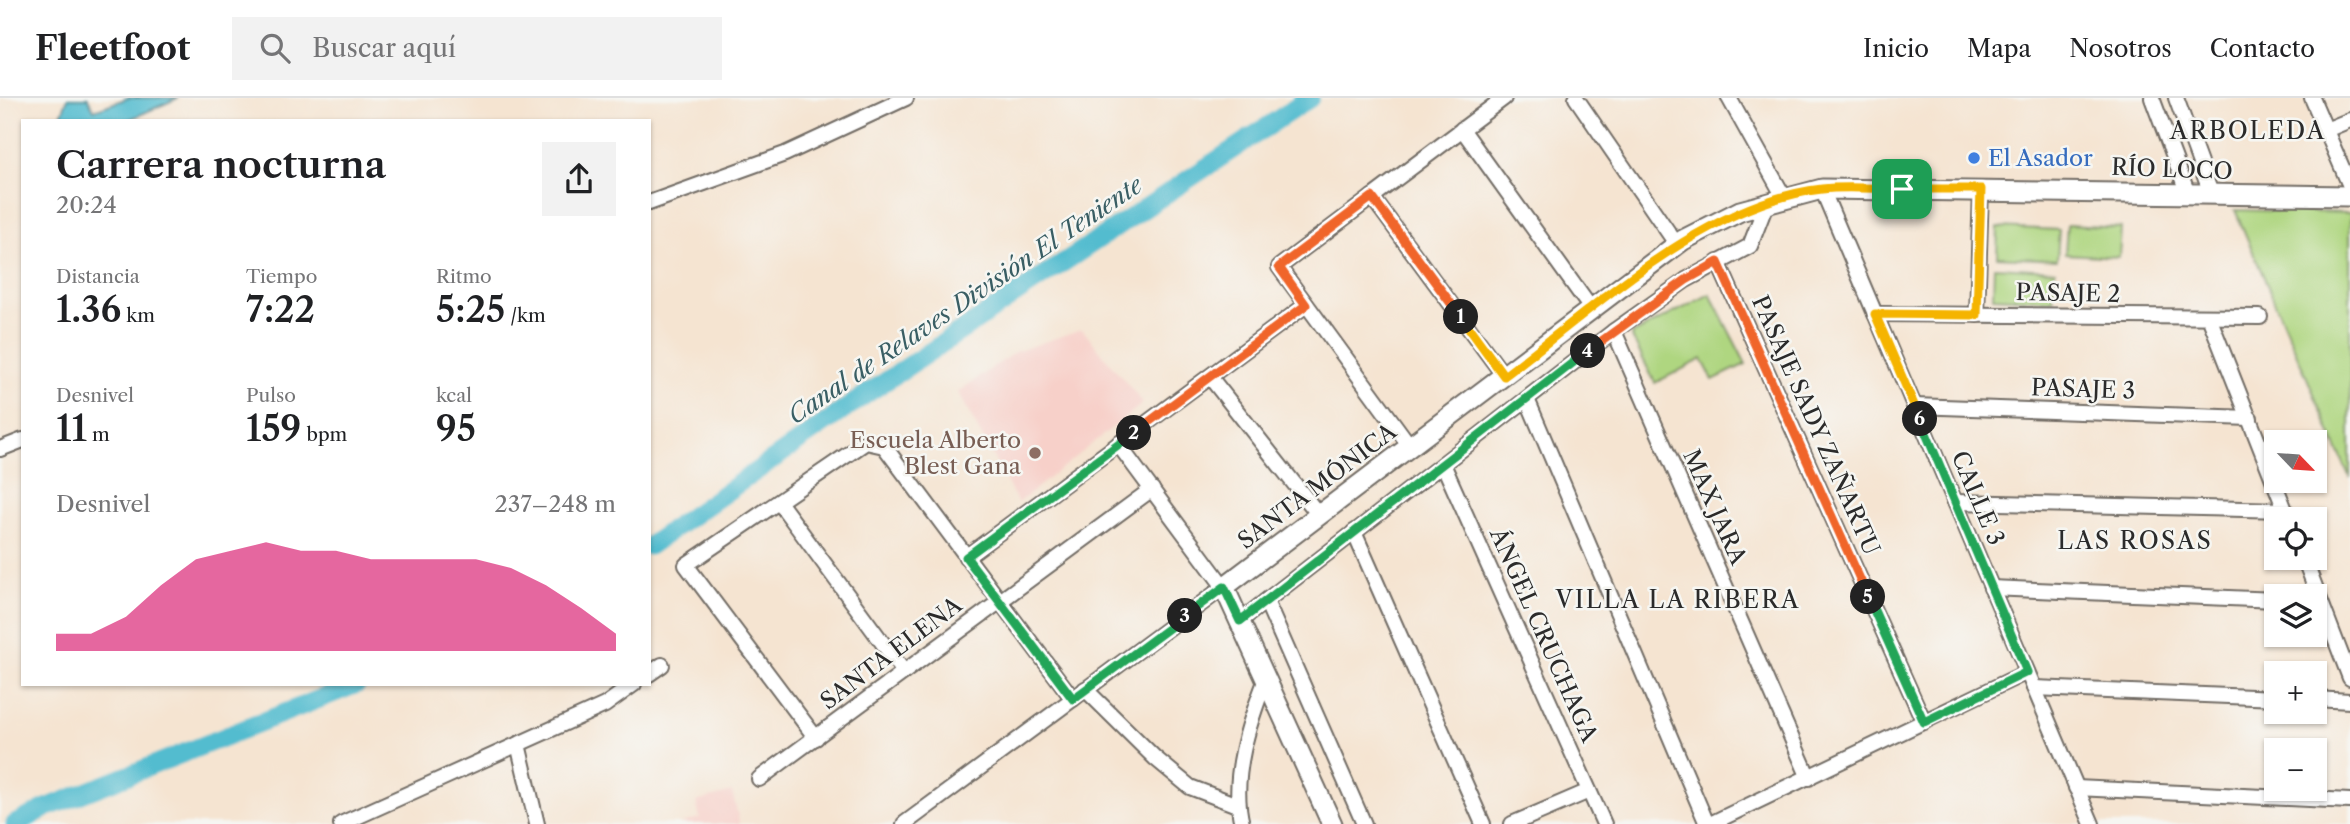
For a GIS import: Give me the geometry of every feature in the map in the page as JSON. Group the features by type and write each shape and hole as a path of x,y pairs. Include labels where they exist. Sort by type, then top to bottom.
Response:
{"street":[{"path":"651,202 785,154 906,98"},
{"path":"1410,446 1279,267 1504,98"},
{"path":"1576,98 1678,245"},
{"path":"1240,621 1614,331 1686,280 1750,246 1776,200 1729,98"},
{"path":"2152,98 2188,194"},
{"path":"2176,98 2212,196"},
{"path":"2312,98 2350,186"},
{"path":"2326,131 2350,120"},
{"path":"1462,129 1592,310"},
{"name":"RÍO LOCO","path":"1776,200 1822,189 1981,189 2212,196 2350,196"},
{"name":"CALLE 3","path":"1822,189 2092,824"},
{"path":"1977,315 1981,189"},
{"path":"1372,197 1504,376"},
{"name":"SANTA MÓNICA","path":"904,824 1678,245 1740,211 1776,200"},
{"name":"PASAJE SADY ZAÑARTU","path":"1718,262 1924,722"},
{"path":"966,557 1306,305"},
{"name":"PASAJE 2","path":"1875,314 2260,317"},
{"path":"2209,317 2284,507"},
{"name":"MAX JARA","path":"1614,331 1809,778"},
{"path":"1210,377 1319,515"},
{"path":"1527,399 1709,824 2027,672"},
{"name":"PASAJE 3","path":"1914,406 2250,418"},
{"path":"0,449 21,441"},
{"path":"816,738 686,565 866,442 884,446 1073,699"},
{"path":"1118,444 1224,587 1332,824"},
{"name":"ÁNGEL CRUCHAGA","path":"1443,464 1604,824"},
{"name":"SANTA ELENA","path":"759,779 1152,489"},
{"path":"779,502 904,672"},
{"path":"1955,502 2264,514"},
{"path":"1354,532 1483,824"},
{"path":"1992,588 2264,599"},
{"path":"1266,601 1364,824"},
{"path":"2327,623 2350,678"},
{"path":"651,672 662,664"},
{"path":"1242,824 1237,805 1248,732 1266,680"},
{"path":"341,824 366,819 518,744 605,705 631,686"},
{"path":"2034,688 2264,697"},
{"path":"1085,690 1155,758 1190,787 1237,805"},
{"path":"2327,700 2350,701"},
{"path":"518,744 537,824"},
{"path":"2076,788 2350,801"},
{"path":"1512,824 1589,791"}],"shaded area":[{"name":"Escuela Alberto Blest Gana","path":"1082,329 1143,403 1018,503 958,392 1015,352"},
{"path":"732,792 740,824 679,824 700,818 696,802"}],"green space":[{"path":"2235,210 2350,213 2350,478"},
{"path":"2067,225 2121,228 2119,257 2065,254"},
{"path":"1998,227 2059,230 2057,260 1997,257"},
{"path":"1994,267 2055,270 2053,300 1993,297"},
{"path":"1710,294 1746,364 1713,380 1702,359 1655,383 1631,335"}],"water":[{"path":"68,98 88,98 94,110 128,98 178,98 131,119 60,119"}],"waterway":[{"name":"Canal de Relaves División El Teniente","path":"651,545 868,393 1310,98"},
{"name":"Canal de Relaves División El Teniente","path":"15,824 46,808 352,686"}],"place":[{"name":"El Asador","path":"1974,158"},
{"name":"Escuela Alberto Blest Gana","path":"1035,453"}],"district":[{"name":"ARBOLEDA","path":"2248,130"},
{"name":"LAS ROSAS","path":"2135,540"},
{"name":"VILLA LA RIBERA","path":"1678,599"}],"route":[{"path":"1822,189 1902,189 1981,189 1977,315 1875,314 2027,672 1924,722 1718,262 1686,280 1614,331 1240,621 1224,587 1073,699 966,557 1306,305 1279,267 1372,197 1504,376 1683,240 1740,211 1784,197 1822,189"}]}
